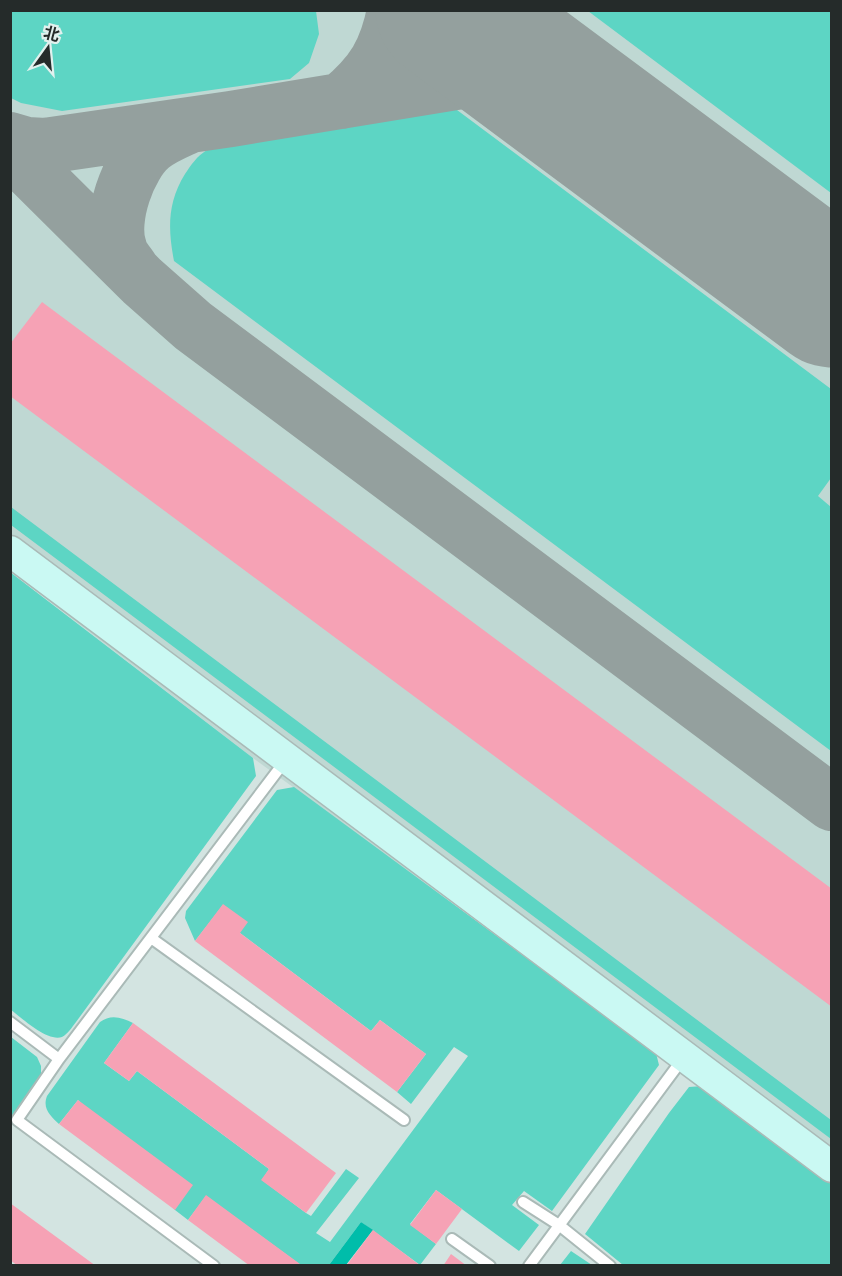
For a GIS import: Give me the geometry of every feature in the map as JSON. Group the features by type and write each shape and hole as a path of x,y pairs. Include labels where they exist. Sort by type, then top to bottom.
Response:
{"street":[{"path":"10,550 831,1167"}],"lane":[{"path":"214,1266 17,1120 59,1059 287,758"},
{"path":"151,938 404,1120"},
{"path":"10,1022 59,1059"},
{"path":"529,1266 684,1057"},
{"path":"523,1202 559,1225 610,1266"},
{"path":"452,1239 489,1266"}],"shaded area":[{"path":"10,11 831,11 831,1183 703,1086 253,758 11,572"}],"green space":[{"path":"10,11 316,11 319,34 309,63 290,79 62,111 21,103 11,98"},
{"path":"588,11 831,11 831,193"},
{"path":"433,108 457,110 831,389 831,478 818,496 831,507 831,751 174,261 170,217 175,195 185,174 197,158 207,150 229,141"},
{"path":"11,507 831,1120 831,1139 11,525"},
{"path":"10,572 253,758 256,776 76,1022 62,1037 56,1038 42,1033 11,1010"},
{"path":"294,787 656,1053 659,1065 552,1211 524,1191 512,1205 539,1225 519,1251 436,1190 410,1224 436,1244 420,1265 361,1222 329,1265 302,1266 206,1196 188,1220 175,1210 78,1100 59,1124 48,1112 47,1096 100,1022 112,1017 129,1021 133,1023 104,1063 129,1081 137,1071 269,1169 262,1180 306,1213 311,1216 346,1169 359,1178 316,1233 330,1242 468,1056 454,1047 411,1104 397,1092 426,1054 380,1020 371,1031 240,933 223,905 195,941 185,918 186,911 277,790"},
{"path":"11,1037 37,1057 41,1066 41,1075 11,1118"},
{"path":"703,1086 831,1183 831,1265 623,1265 585,1234 689,1087"},
{"path":"361,1222 373,1230 346,1265 329,1265"},
{"path":"571,1251 592,1265 560,1265"}],"building":[{"path":"42,302 832,889 832,1007 10,396 10,344"},
{"path":"223,904 248,922 240,933 371,1031 380,1020 426,1054 397,1092 195,941"},
{"path":"133,1023 336,1173 306,1213 261,1180 269,1169 137,1071 129,1081 104,1063"},
{"path":"78,1100 193,1185 175,1210 59,1124"},
{"path":"436,1190 462,1209 436,1244 410,1225"},
{"path":"206,1195 300,1264 299,1266 250,1266 188,1220"},
{"path":"10,1203 96,1266 18,1266 10,1260"},
{"path":"373,1230 421,1266 346,1266"},
{"path":"451,1254 467,1266 443,1266"}],"taxiway":[{"path":"341,101 362,81 377,61 388,38 395,10"},
{"path":"10,140 27,145 45,146 231,119 504,74 534,78 559,94"},
{"path":"133,272 121,255 117,236 119,208 128,179 151,146 188,126"},
{"path":"10,150 142,281 193,326 832,803"}],"runway":[{"path":"446,10 832,297"}]}
